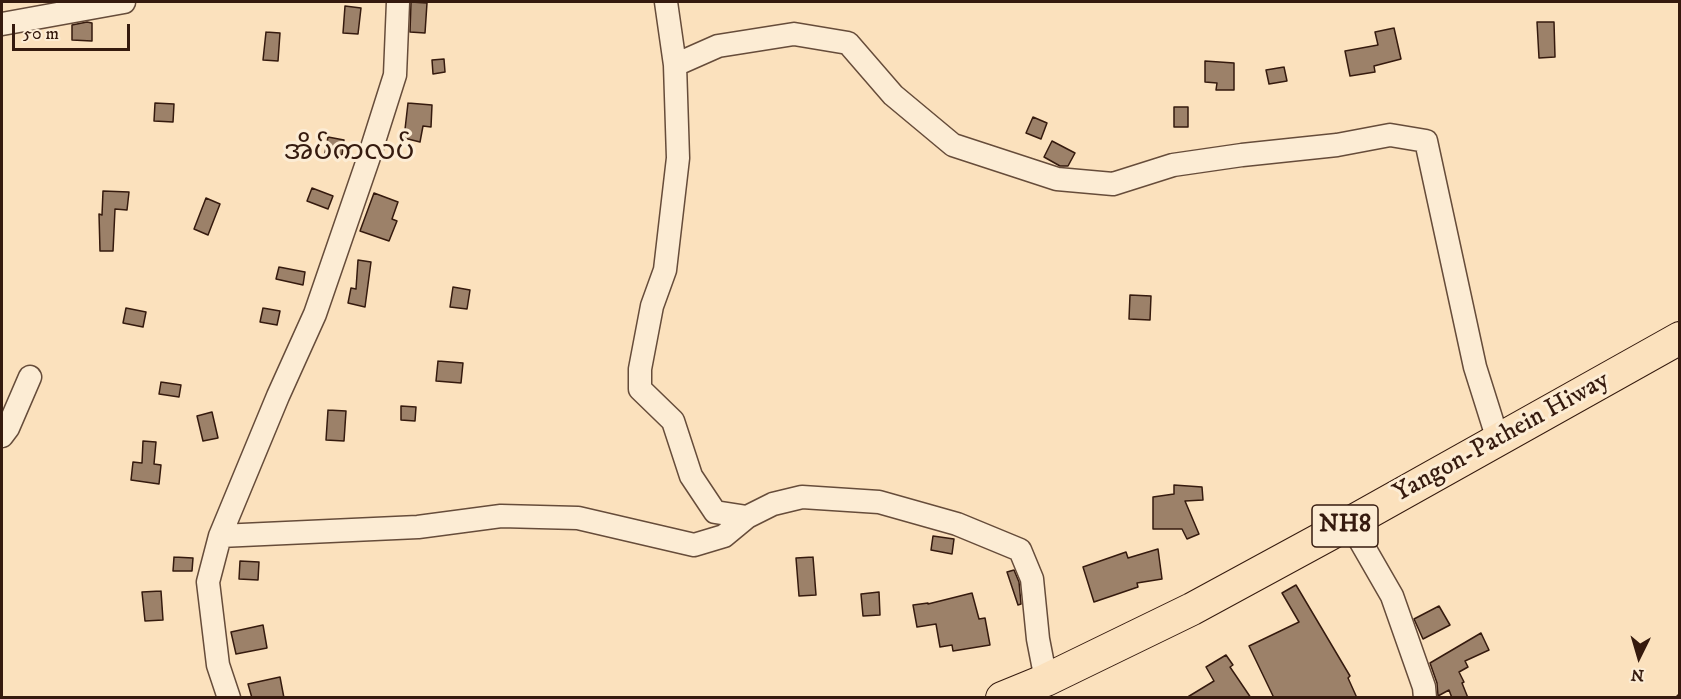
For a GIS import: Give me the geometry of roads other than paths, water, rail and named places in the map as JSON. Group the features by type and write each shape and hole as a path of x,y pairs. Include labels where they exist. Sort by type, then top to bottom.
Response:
{"highway":[{"name":"Yangon-Pathein Hiway","path":"1002,698 1046,680 1192,609 1680,338"}],"street":[{"path":"2,24 124,2"},
{"path":"229,698 218,664 208,582 220,536 315,314 369,157 395,75 398,2"},
{"path":"666,2 675,65 678,159 665,270 652,306 640,369 640,389 673,421 691,476 715,512 747,518"},
{"path":"675,65 718,46 794,34 848,43 893,94 953,145 1057,179 1113,184 1173,165 1242,155 1336,145 1390,135 1426,141 1475,367 1498,440"},
{"path":"2,436 8,428 30,377"},
{"path":"220,536 418,527 501,516 578,518 694,545 724,536 747,518 773,504 802,497 879,502 957,524 1020,549 1032,579 1038,639 1046,680"},
{"path":"1350,523 1392,596 1424,687 1425,698"}],"district":[{"name":"အိပ်ကလပ်","path":"349,153"}]}
